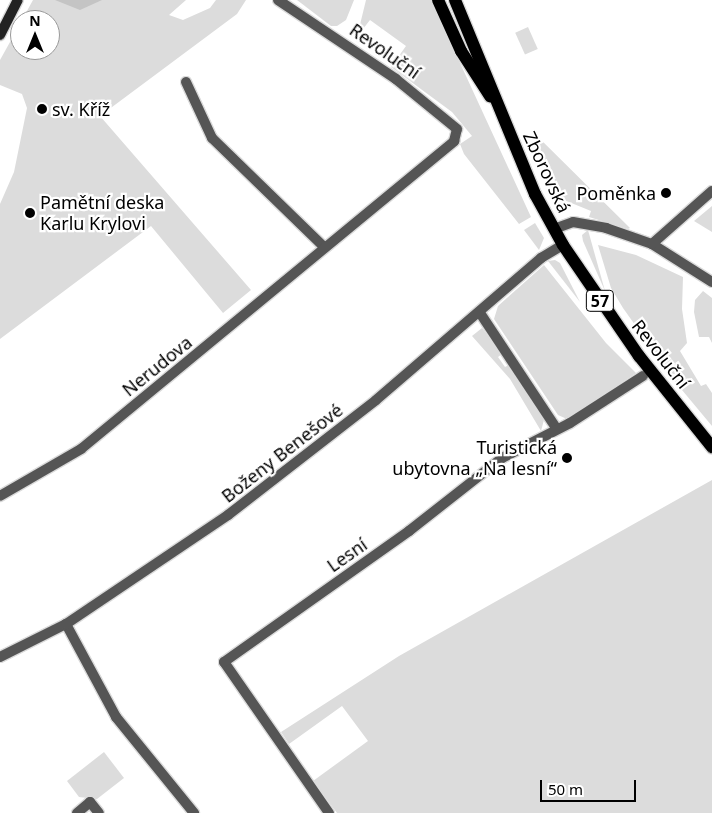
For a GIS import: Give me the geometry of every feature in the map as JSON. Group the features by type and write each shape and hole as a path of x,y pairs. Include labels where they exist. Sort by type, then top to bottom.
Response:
{"main road":[{"name":"Zborovská","path":"438,0 461,51 498,108"},
{"name":"Zborovská","path":"455,0 498,108 554,229"},
{"name":"Revoluční","path":"554,229 639,356 712,447"}],"street":[{"path":"0,35 18,0"},
{"name":"Revoluční","path":"278,0 396,79 457,128 454,141"},
{"path":"186,82 212,138 324,246"},
{"name":"Nerudova","path":"0,496 81,449 243,318 324,246 454,141"},
{"path":"652,244 712,191"},
{"name":"Zborovská","path":"554,229 568,222 589,223 652,244 712,282"},
{"name":"Boženy Benešové","path":"0,657 66,624 228,516 376,400 542,258 563,245"},
{"path":"480,313 556,428"},
{"name":"Lesní","path":"329,813 224,662 409,531 502,458 556,428 570,424 642,376"},
{"path":"66,624 116,717 194,813"},
{"path":"77,813 90,802 99,813"}],"shaded area":[{"path":"33,0 186,0 169,15 183,20 210,8 216,0 246,0 237,14 100,116 251,290 223,313 151,226 0,339 0,204 14,172 27,108 22,94 0,85 0,60 10,42 10,60 60,60 60,10 28,10"},
{"path":"297,0 354,0 346,20 337,26 331,26"},
{"path":"366,0 431,0 531,217 519,224 464,154 460,144 472,136 452,112 391,67 406,46 370,20 359,34 364,37 359,43 356,41"},
{"path":"528,27 538,49 525,55 515,33"},
{"path":"531,130 630,228 589,217 591,211 564,200"},
{"path":"712,206 712,232 694,221"},
{"path":"535,223 544,238 539,250 524,230"},
{"path":"588,230 605,291 583,241 582,235"},
{"path":"598,245 636,255 683,277 682,309 687,343 680,351 701,386 706,384 712,393 712,426 672,378 672,364 664,366 623,308 611,288"},
{"path":"555,260 560,263 580,302 548,261"},
{"path":"544,265 606,343 636,373 567,419 558,415 494,319 498,306"},
{"path":"703,291 712,298 712,343 709,337 699,337 694,312 695,300"},
{"path":"482,328 502,354 498,357 505,367 509,365 545,416 541,431 510,379 472,336"},
{"path":"712,480 712,813 337,813 313,781 368,741 342,706 289,744 281,732 399,656"},
{"path":"104,752 124,778 97,799 79,797 67,781"}],"building":[{"path":"55,0 102,0 80,10"}],"place":[{"name":"sv. Kříž","path":"42,109"},
{"name":"Poměnka","path":"666,193"},
{"name":"Pamětní deska Karlu Krylovi","path":"30,213"},
{"name":"Turistická ubytovna „Na lesní“","path":"567,458"}]}
